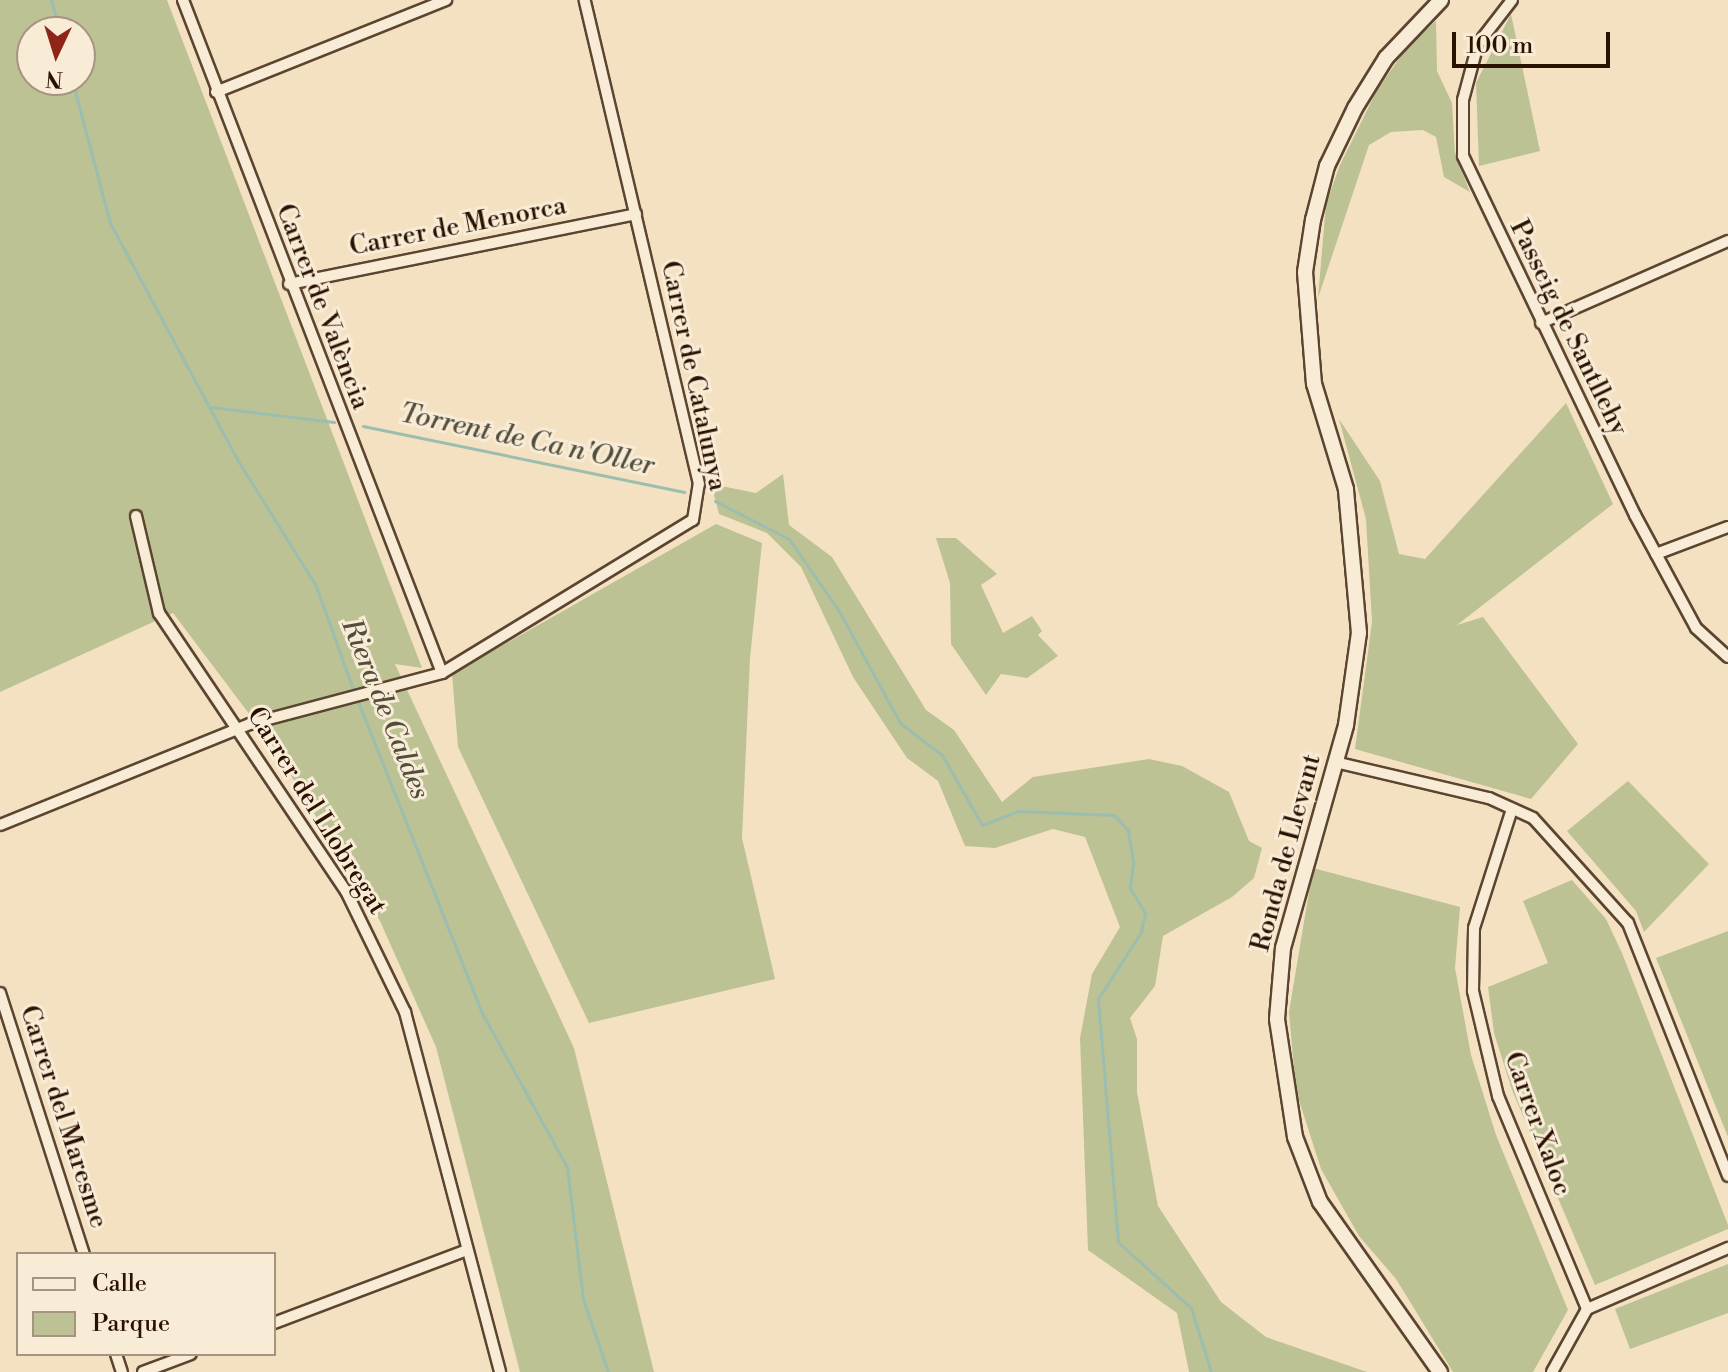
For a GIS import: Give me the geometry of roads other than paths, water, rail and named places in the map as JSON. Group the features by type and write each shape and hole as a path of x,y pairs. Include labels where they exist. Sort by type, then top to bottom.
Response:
{"main road":[{"name":"Ronda de Llevant","path":"1440,1372 1320,1202 1295,1137 1281,1075 1277,1019 1283,948 1335,762 1359,633 1359,591 1346,489 1314,384 1305,272 1327,166 1355,108 1386,58 1441,0"}],"street":[{"name":"Carrer de València","path":"183,0 289,284 442,673"},
{"path":"216,92 446,0"},
{"name":"Carrer de Catalunya","path":"0,825 240,728 308,708 418,683 442,673 684,530 698,511 699,484 585,0"},
{"name":"Passeig de Santllehy","path":"1512,0 1478,44 1463,100 1463,156 1541,323 1656,554 1696,628 1728,657"},
{"name":"Carrer de Menorca","path":"289,284 636,214"},
{"path":"1541,323 1728,241"},
{"name":"Carrer del Llobregat","path":"136,516 159,613 240,728 346,891 405,1012 500,1372"},
{"path":"1656,554 1728,527"},
{"path":"1335,762 1489,798 1533,818 1628,923 1728,1176"},
{"name":"Carrer Xaloc","path":"1512,809 1474,928 1473,991 1498,1096 1587,1309"},
{"name":"Carrer del Maresme","path":"0,993 83,1252"},
{"path":"1552,1372 1587,1309 1728,1248"},
{"path":"276,1322 467,1250"},
{"path":"143,1372 186,1356"}],"waterway":[{"name":"Riera de Caldes","path":"51,0 56,16"},
{"name":"Riera de Caldes","path":"76,96 110,223 237,459 316,586 354,692"},
{"name":"Torrent de Ca n'Oller","path":"211,407 334,422"},
{"name":"Torrent de Ca n'Oller","path":"363,426 684,492"},
{"name":"Torrent de Ca n'Oller","path":"715,501 789,539 839,611 900,723 942,755 982,825 1018,811 1114,815 1128,830 1133,863 1130,888 1145,913 1141,932 1098,999 1118,1242 1191,1308 1211,1372"},
{"name":"Riera de Caldes","path":"357,699 483,1015 567,1167 583,1299 608,1372"}]}
